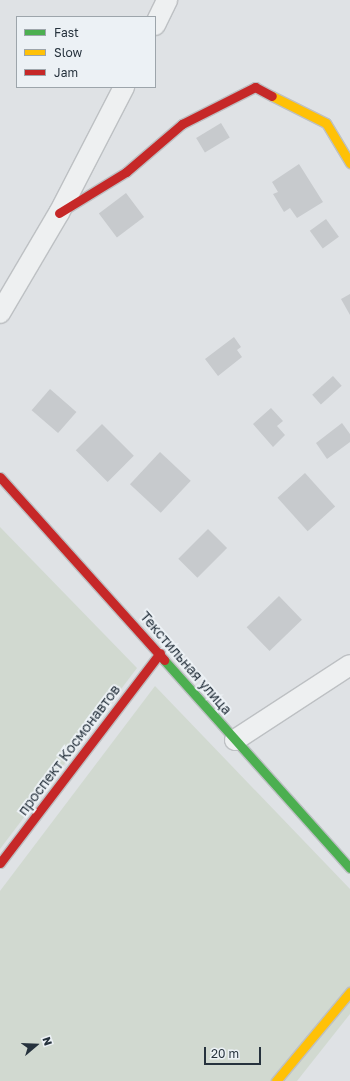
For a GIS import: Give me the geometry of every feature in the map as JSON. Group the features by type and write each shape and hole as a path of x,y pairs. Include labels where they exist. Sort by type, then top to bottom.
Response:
{"street":[{"path":"156,23 167,0"},
{"path":"59,213 126,172 182,124 255,87 326,123 350,163"},
{"path":"0,313 59,213 123,88"},
{"name":"Текстильная улица","path":"0,477 160,653 235,740 350,868"},
{"name":"проспект Космонавтов","path":"0,863 160,653"},
{"path":"235,740 350,665"},
{"path":"276,1081 350,992"}],"shaded area":[{"path":"0,527 137,668 0,849"},
{"path":"155,686 350,889 350,1014 297,1081 0,1081 0,891"}],"building":[{"path":"221,123 230,138 205,153 196,138"},
{"path":"299,164 323,202 297,218 290,208 284,212 273,194 278,192 272,182"},
{"path":"126,193 144,217 117,237 99,213"},
{"path":"326,219 339,237 323,249 310,231"},
{"path":"350,294 350,315 341,299"},
{"path":"234,337 241,347 237,350 242,357 218,376 205,359"},
{"path":"333,376 342,386 321,404 312,395"},
{"path":"50,389 76,412 58,433 32,410"},
{"path":"271,408 283,421 277,426 285,435 273,447 253,424"},
{"path":"342,423 350,434 350,442 327,459 316,443"},
{"path":"102,424 134,456 108,482 76,450"},
{"path":"160,452 191,481 161,513 130,484"},
{"path":"305,473 335,506 308,531 278,498"},
{"path":"208,529 227,548 197,578 178,559"},
{"path":"279,596 302,620 270,651 247,627"}],"traffic: fast":[{"path":"164,660 350,868"}],"traffic: slow":[{"path":"272,96 326,123 350,163"},
{"path":"276,1081 350,992"}],"traffic: jam":[{"path":"59,213 126,172 182,124 255,87 272,96"},
{"path":"0,477 164,660"},
{"path":"0,863 160,653"}]}
